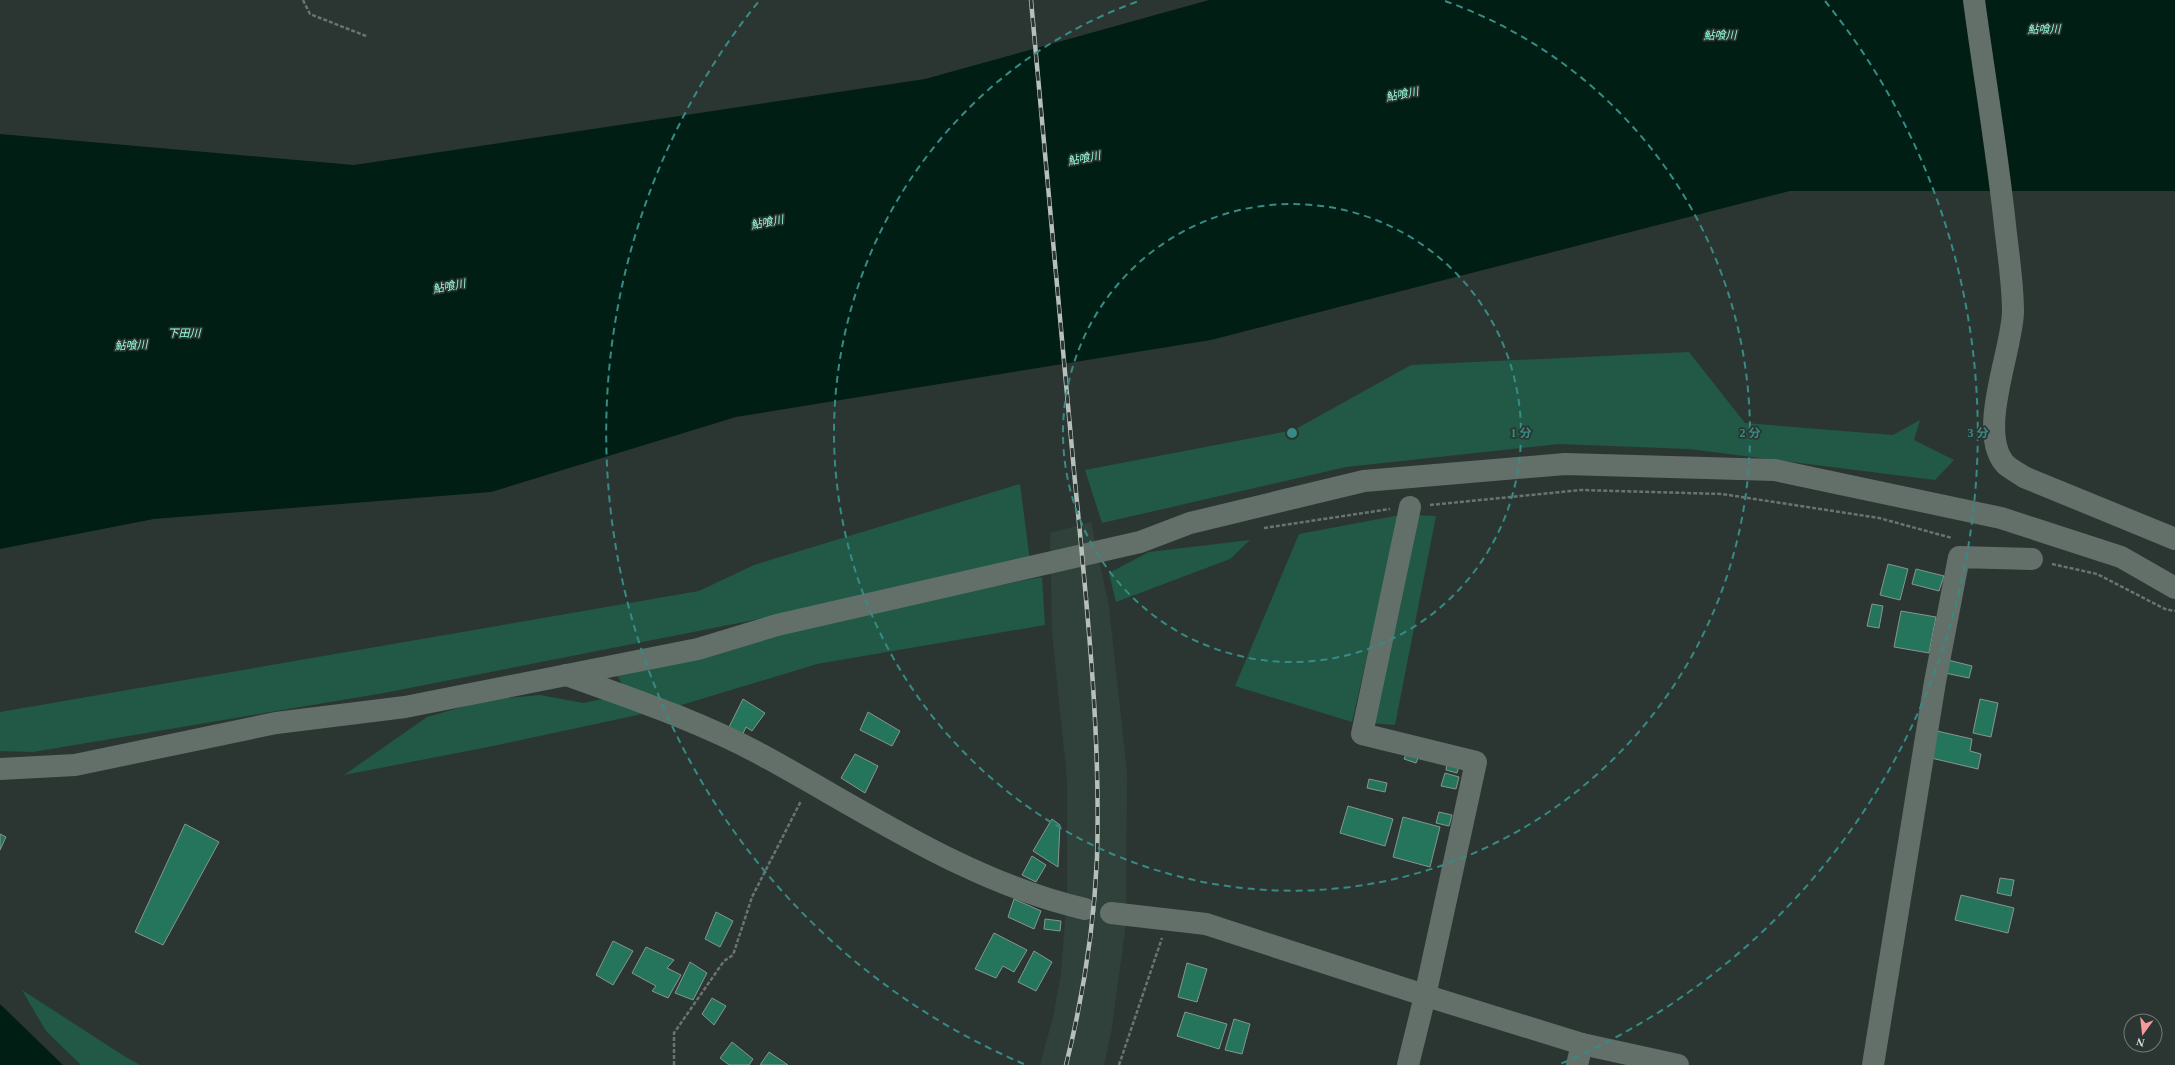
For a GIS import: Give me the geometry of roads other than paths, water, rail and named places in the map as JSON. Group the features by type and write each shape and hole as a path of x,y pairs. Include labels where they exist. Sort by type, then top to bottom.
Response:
{"street":[{"path":"1974,0 2002,197 2013,312 2010,338 1994,411 1994,434 1997,451 2006,465 2024,477 2175,539"},
{"path":"0,769 76,765 276,723 405,707 698,649 777,625 1140,542 1190,523 1364,482 1566,464 1776,470 2001,518 2121,557 2175,588"},
{"path":"1408,1065 1425,996 1476,762 1362,734 1410,507"},
{"path":"1873,1065 1935,682 1959,557 2032,559"},
{"path":"566,675 693,720 761,754 811,783 986,877 1050,901 1085,909"},
{"path":"1111,913 1168,921 1206,924 1425,996 1582,1044 1678,1065"},
{"path":"1577,1065 1582,1044"}],"water":[{"name":"下田川","path":"1209,0 2175,0 2175,191 1790,191 1211,340 736,417 491,492 154,519 0,549 0,134 354,165 925,79"},
{"path":"0,1004 63,1065 0,1065"}],"railway":[{"path":"1031,0 1088,616 1097,761 1098,810 1096,884 1087,962 1078,1014 1066,1065"}],"water label":[{"name":"鮎喰川","path":"2044,29"},
{"name":"鮎喰川","path":"1720,35"},
{"name":"鮎喰川","path":"1402,94"},
{"name":"鮎喰川","path":"1084,158"},
{"name":"鮎喰川","path":"767,222"},
{"name":"鮎喰川","path":"449,286"},
{"name":"鮎喰川","path":"131,345"}]}
